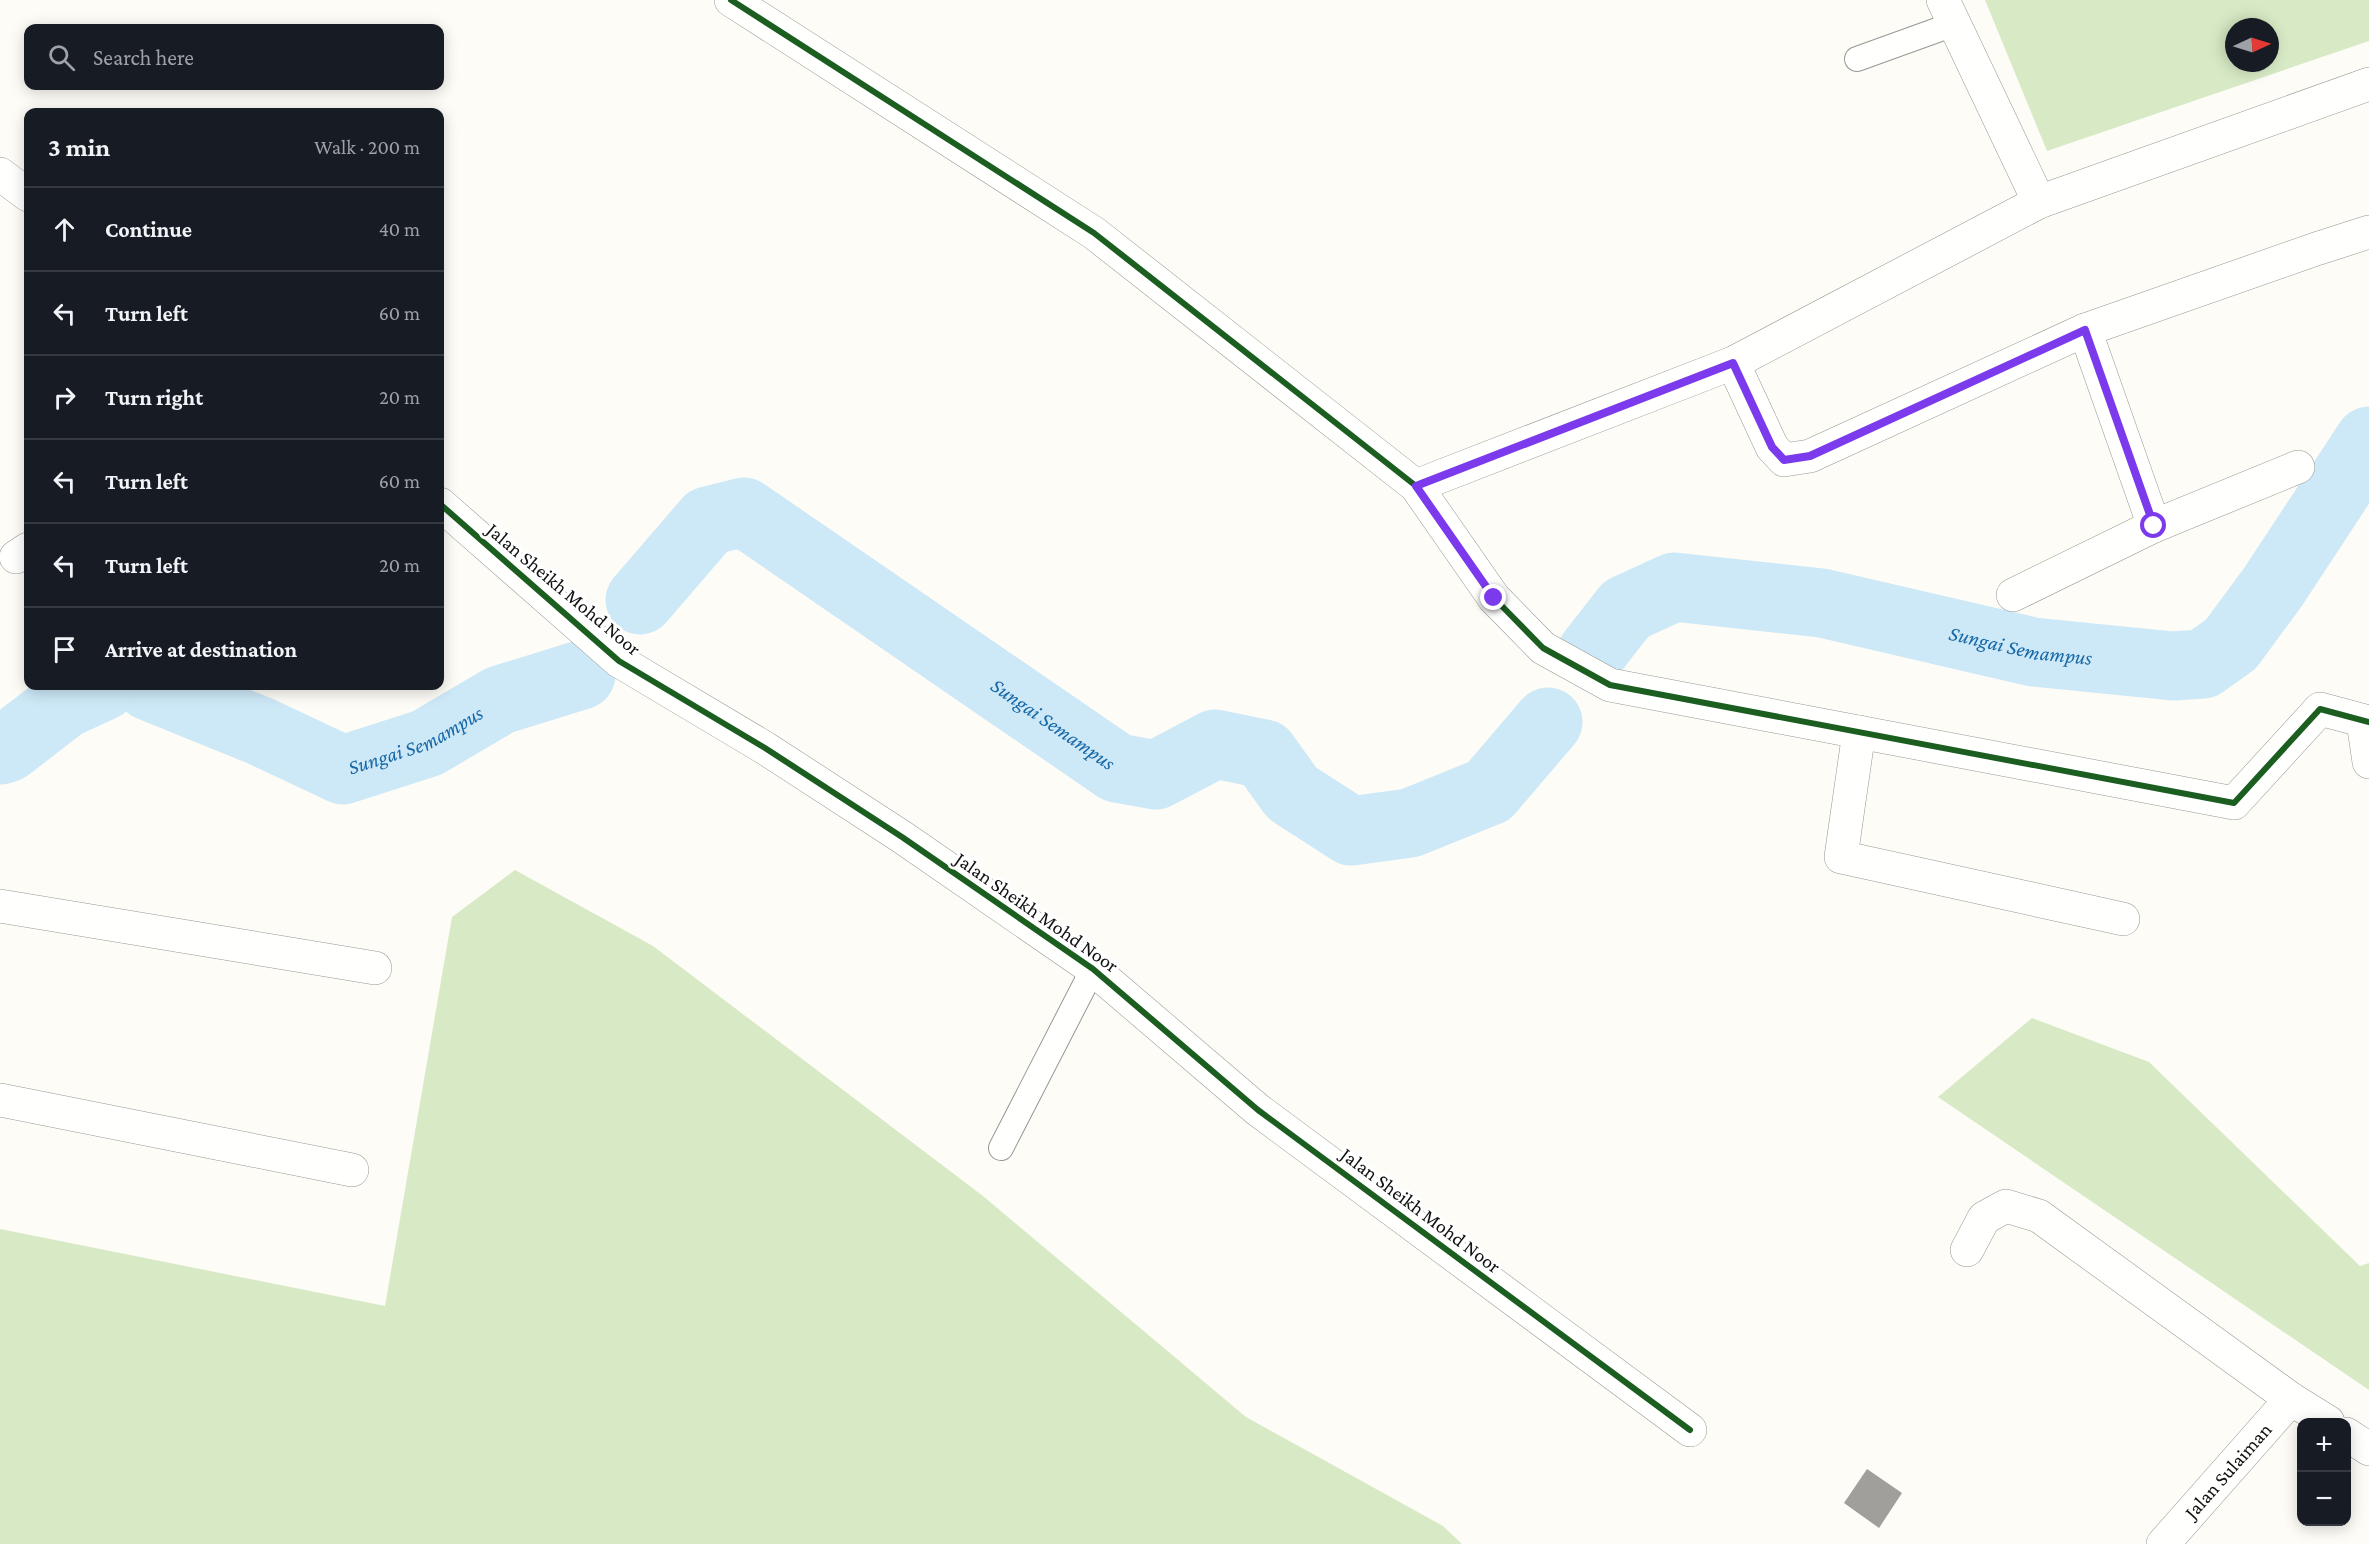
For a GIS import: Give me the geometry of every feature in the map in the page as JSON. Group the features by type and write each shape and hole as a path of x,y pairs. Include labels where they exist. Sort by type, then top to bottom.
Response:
{"street":[{"path":"731,0 1094,233 1416,486 1494,598 1543,648 1610,685 2234,803 2320,709 2366,721 2369,762"},
{"path":"1948,12 2038,202"},
{"path":"1416,486 1733,363 2038,202 2369,84"},
{"path":"0,174 24,192"},
{"path":"1733,363 1772,447 1784,460 1810,456 2085,330 2305,252 2369,232"},
{"path":"2085,330 2154,526"},
{"path":"2013,595 2154,526 2298,467"},
{"name":"Jalan Sheikh Mohd Noor","path":"444,508 618,661 765,748 902,837 1093,969 1258,1110 1690,1430"},
{"path":"1859,732 1841,857 2122,919"},
{"path":"0,906 375,968"},
{"path":"0,1100 352,1170"},
{"path":"1967,1250 1984,1218 2006,1206 2039,1216 2291,1399 2322,1418"},
{"name":"Jalan Sulaiman","path":"2163,1544 2291,1399"},
{"path":"2351,1437 2369,1449"}],"lane":[{"path":"1857,59 1948,12"},
{"path":"1000,1148 1093,969"}],"green space":[{"path":"1985,0 2369,0 2369,41 2279,72 2279,18 2225,18 2225,72 2278,72 2047,151"},
{"path":"515,870 653,946 983,1196 1246,1417 1443,1526 1462,1544 0,1544 0,1229 385,1306 452,917"},
{"path":"2032,1018 2149,1062 2360,1266 2369,1263 2369,1390 1938,1097"}],"building":[{"path":"1867,1469 1902,1493 1879,1528 1844,1503"}],"waterway":[{"name":"Sungai Semampus","path":"1591,654 1626,609 1674,587 1822,603 2033,652 2173,666 2203,664 2231,644 2273,587 2369,441"},
{"name":"Sungai Semampus","path":"640,600 708,521 744,512 1117,768 1156,775 1215,744 1264,754 1292,793 1351,831 1410,823 1489,791 1548,722"},
{"name":"Sungai Semampus","path":"159,690 260,731 343,770 427,743 500,700 581,675"},
{"name":"Sungai Semampus","path":"0,750 7,748 64,704 94,690"}],"cycle path":[{"path":"731,0 1094,233 1416,486 1494,598 1543,648 1610,685 2234,803 2320,709 2369,722"},
{"path":"444,508 619,661 765,748 902,837 1093,969 1258,1110 1690,1430"}],"route":[{"path":"1494,598 1416,486 1733,363 1772,447 1784,460 1810,456 2085,330 2154,526"}]}
